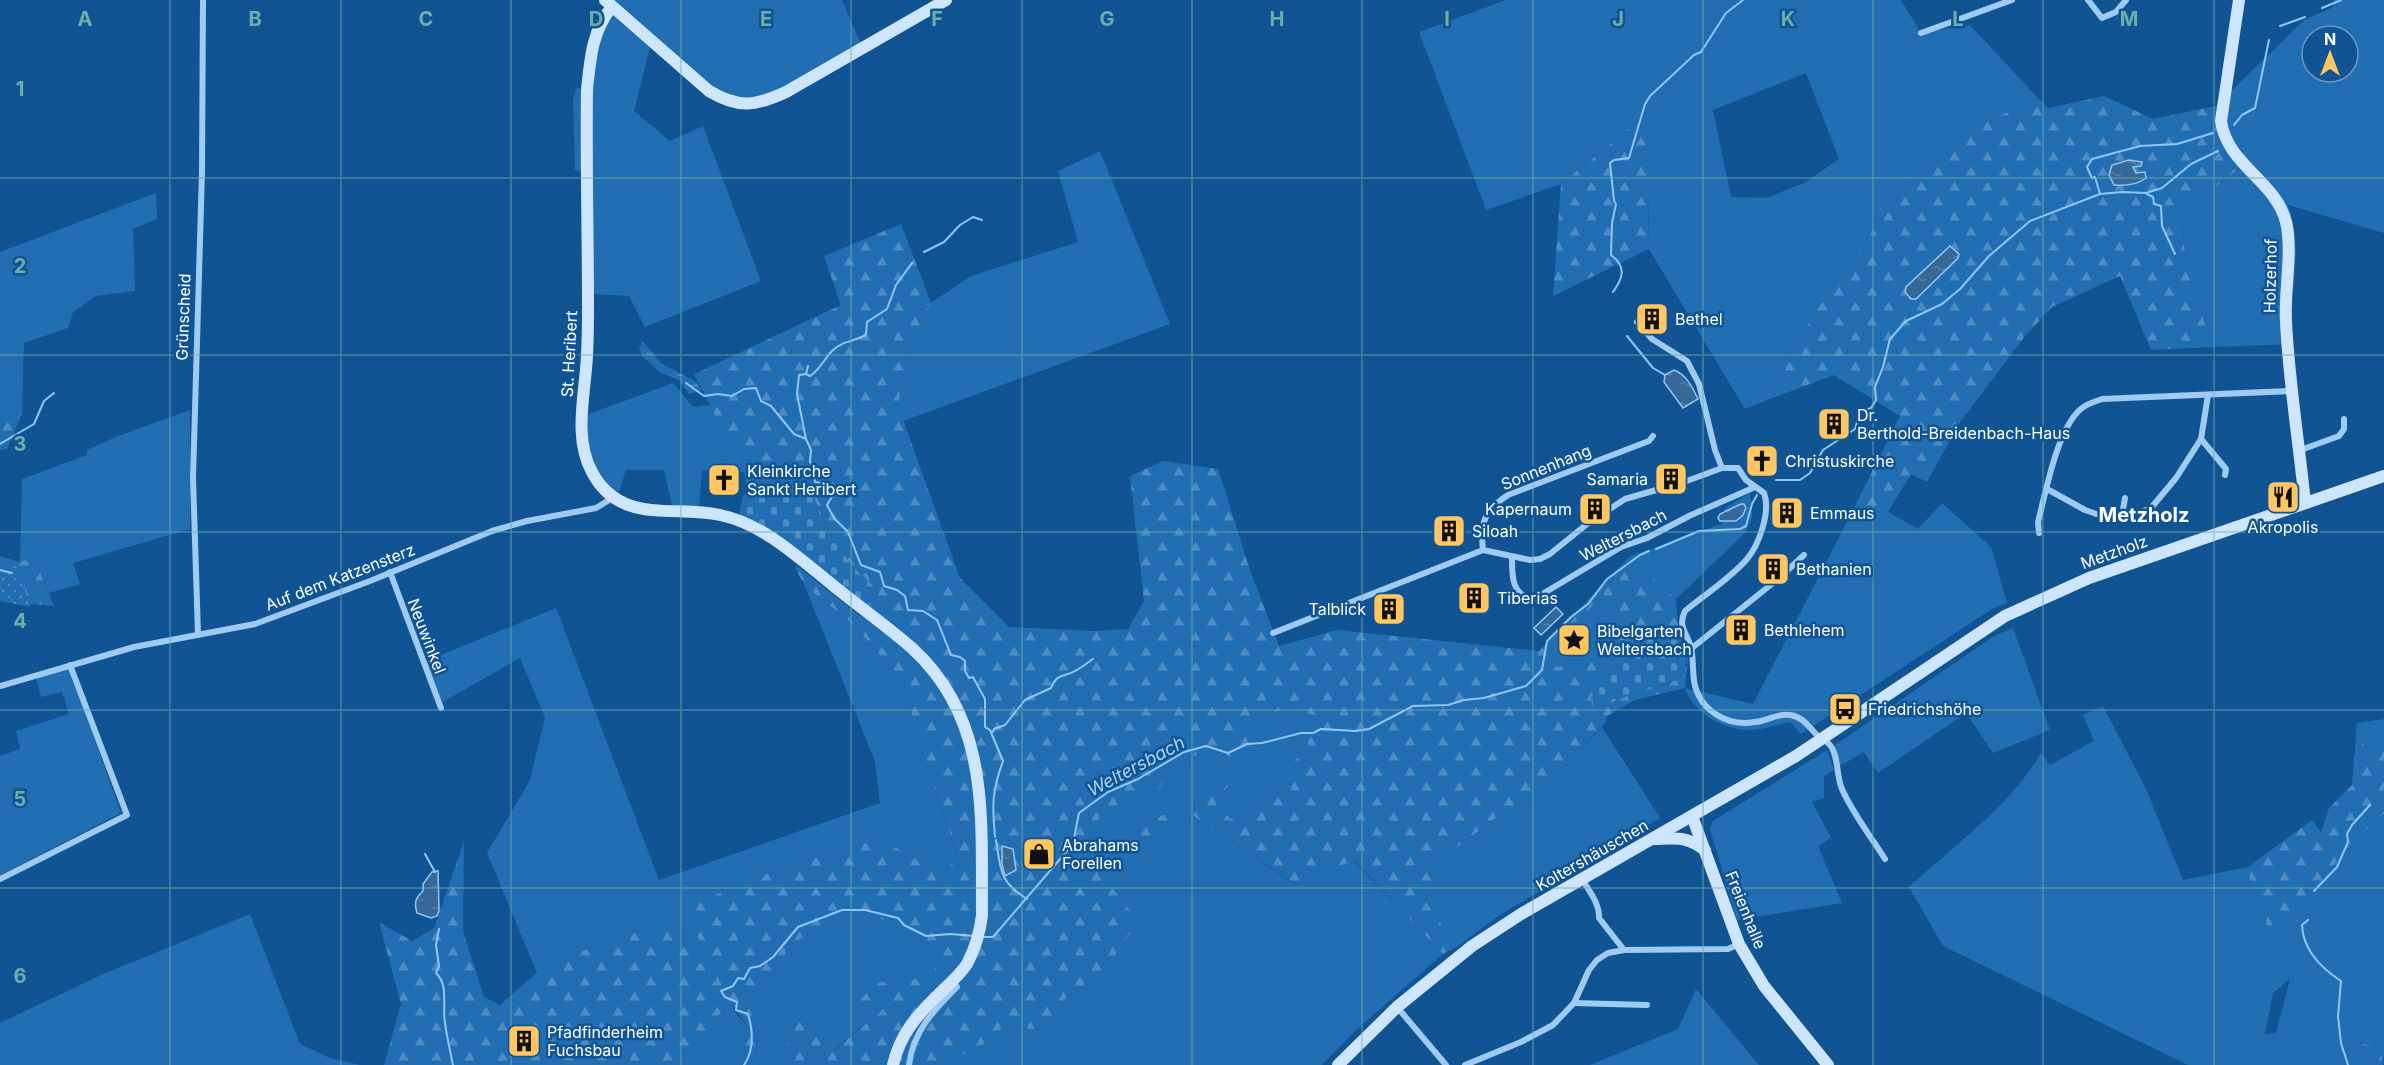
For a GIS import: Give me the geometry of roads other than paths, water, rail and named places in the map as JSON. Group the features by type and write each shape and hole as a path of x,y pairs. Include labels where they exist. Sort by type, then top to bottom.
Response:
{"street":[{"name":"Grünscheid","path":"198,634 193,478 202,172 203,0"},
{"path":"609,4 709,91 726,101 745,104 763,103 786,92 946,0"},
{"path":"1921,33 2012,0"},
{"path":"2088,0 2102,18 2116,12 2126,0"},
{"name":"Holzerhof","path":"2239,0 2221,121 2223,135 2232,152 2272,196 2286,222 2288,236 2286,320 2291,392 2305,503"},
{"name":"St. Heribert","path":"609,4 597,30 589,64 587,90 588,328 581,431 586,458 592,474 614,497 638,509 703,512 734,518 757,529 800,559 914,651 938,677 961,716 975,758 980,800 982,915 977,937 966,965 953,981"},
{"path":"1636,322 1652,339 1687,361 1699,384 1715,450 1722,468 1738,468 1746,480 1764,493 1767,499 1765,516 1757,540 1747,559 1685,611 1681,624 1692,648 1697,692 1702,702 1716,714 1733,722 1744,723 1781,715 1799,717 1818,742 1830,745 1842,788 1885,859"},
{"path":"2038,533 2038,522 2067,426 2085,406 2102,399 2291,392"},
{"name":"Metzholz","path":"2047,489 2085,510 2102,516 2142,512 2151,508 2176,478 2201,439 2208,395"},
{"path":"2298,451 2339,436 2344,429 2344,419"},
{"name":"Sonnenhang","path":"1483,550 1483,523 1493,505 1508,495 1649,441 1653,436"},
{"path":"2201,439 2226,469 2225,475"},
{"name":"Weltersbach","path":"1483,550 1530,560 1540,559 1624,499 1684,482 1722,468"},
{"name":"Metzholz","path":"1818,742 2005,616 2089,578 2384,476"},
{"name":"Weltersbach","path":"1512,557 1513,582 1518,592 1527,598 1534,599 1614,551 1647,538 1755,487"},
{"name":"Auf dem Katzensterz","path":"0,686 134,647 255,624 499,529 596,508 614,497"},
{"name":"Metzholz","path":"2121,515 2125,498"},
{"path":"1274,633 1483,550"},
{"path":"1692,648 1778,579 1804,555"},
{"name":"Neuwinkel","path":"390,572 441,708"},
{"path":"0,879 127,815 70,665"},
{"name":"Koltershäuschen","path":"1338,1065 1397,1007 1472,946 1582,879 1818,742"},
{"name":"Freienhalle","path":"1692,816 1739,944 1764,986 1828,1065"},
{"path":"1653,839 1682,838 1705,850"},
{"path":"1582,879 1596,903 1599,918 1624,950"},
{"path":"1466,1065 1521,1042 1553,1025 1574,1003 1589,970 1597,960 1608,953 1624,950 1728,949 1739,944"},
{"path":"893,1065 902,1036 911,1023 953,981 957,987 934,1010 917,1034 909,1065"},
{"path":"1574,1003 1647,1005"},
{"path":"1397,1007 1446,1065"}],"water":[{"path":"2129,160 2142,162 2141,166 2133,167 2136,173 2145,172 2146,178 2131,185 2114,185 2109,175 2112,165"},
{"path":"1950,246 1959,254 1958,258 1916,299 1911,299 1905,292 1906,287"},
{"path":"1674,370 1686,378 1698,399 1683,408 1664,382 1665,375"},
{"path":"1744,504 1746,508 1743,515 1736,521 1720,521 1718,518 1720,514"},
{"path":"1556,607 1563,614 1541,635 1534,628"},
{"path":"1002,846 1013,849 1016,870 1005,876 1002,864"},
{"path":"438,871 439,911 437,916 431,918 417,913 415,903 423,891 423,884 432,872"}],"waterway":[{"path":"1613,292 1622,273 1616,259 1611,255 1612,223 1616,204 1610,163 1614,160 1629,158 1645,104 1650,96 1694,55 1701,52 1726,13 1743,0"},
{"name":"Weltersbach","path":"2322,8 2341,0"},
{"name":"Weltersbach","path":"2280,26 2305,17"},
{"name":"Weltersbach","path":"2234,125 2242,115 2255,108 2269,40"},
{"name":"Weltersbach","path":"1776,480 1800,480 1810,473 1823,450 1855,429 1860,412 1871,408 1876,400 1875,387 1890,339 1906,321 1942,304 1960,289 1989,256 2030,221 2100,194 2095,177 2092,178 2087,167 2092,159 2140,146 2177,144 2213,133"},
{"path":"2100,194 2146,193 2162,188 2191,164 2218,151"},
{"path":"2147,194 2153,197 2154,204 2161,206 2162,226 2175,254"},
{"path":"924,252 944,242 960,225 973,217 982,220"},
{"path":"912,263 896,285 887,309 867,322 866,335 836,347 817,371 810,376 799,375 797,394 806,439 811,450 810,462 814,468 815,482 830,485 833,495 827,505 834,518 848,532 861,565 880,572 884,586 897,590 905,596 908,610 923,611 937,620 951,655 965,661 965,671 969,678 973,677 985,699 985,727 990,730 1003,761 994,798 995,837"},
{"path":"1627,336 1653,368 1665,375"},
{"path":"806,374 808,366"},
{"path":"686,383 704,396 718,394 732,396 744,389 756,388 761,401 771,406 794,434 806,439"},
{"path":"0,444 34,424 44,401 54,393"},
{"name":"Weltersbach","path":"1656,549 1699,531 1740,529 1746,526 1757,495"},
{"name":"Weltersbach","path":"983,937 993,937 1073,844 1079,813 1108,792 1138,779 1184,752 1206,746 1228,753 1247,744 1262,743 1301,733 1313,733 1321,729 1356,731 1369,729 1413,706 1448,705 1526,686 1542,670 1547,641 1588,604 1607,579 1649,551"},
{"path":"0,570 12,573"},
{"path":"993,732 994,729 1005,725 1025,700 1051,688 1059,677 1075,671 1093,659"},
{"path":"2314,891 2337,867 2348,842 2347,834 2370,805"},
{"path":"996,840 999,860 1006,881 1027,899"},
{"path":"425,854 435,872"},
{"name":"Weltersbach","path":"744,1065 750,1053 752,1040 748,1014 736,1010 737,1002 725,997 721,991 733,986 738,978 744,979 750,968 760,966 773,957 798,927 842,910 865,910 898,918 904,925 926,936 950,934 975,936"},
{"path":"2308,920 2302,925 2310,950 2320,964 2341,981 2338,1016 2341,1043 2348,1065"},
{"path":"439,929 436,945 439,966 436,973 444,990 444,1016 453,1065"}],"place":[{"name":"Bethel","path":"1652,319"},
{"name":"Dr. Berthold-Breidenbach-Haus","path":"1834,424"},
{"name":"Christuskirche","path":"1762,461"},
{"name":"Samaria","path":"1671,479"},
{"name":"Kleinkirche Sankt Heribert","path":"724,480"},
{"name":"Akropolis","path":"2283,497"},
{"name":"Kapernaum","path":"1595,509"},
{"name":"Emmaus","path":"1787,513"},
{"name":"Siloah","path":"1449,531"},
{"name":"Bethanien","path":"1773,569"},
{"name":"Tiberias","path":"1474,598"},
{"name":"Talblick","path":"1389,609"},
{"name":"Bethlehem","path":"1741,630"},
{"name":"Bibelgarten Weltersbach","path":"1574,640"},
{"name":"Friedrichshöhe","path":"1845,709"},
{"name":"Abrahams Forellen","path":"1039,854"},
{"name":"Pfadfinderheim Fuchsbau","path":"524,1041"}],"district":[{"name":"Metzholz","path":"2144,515"}]}
